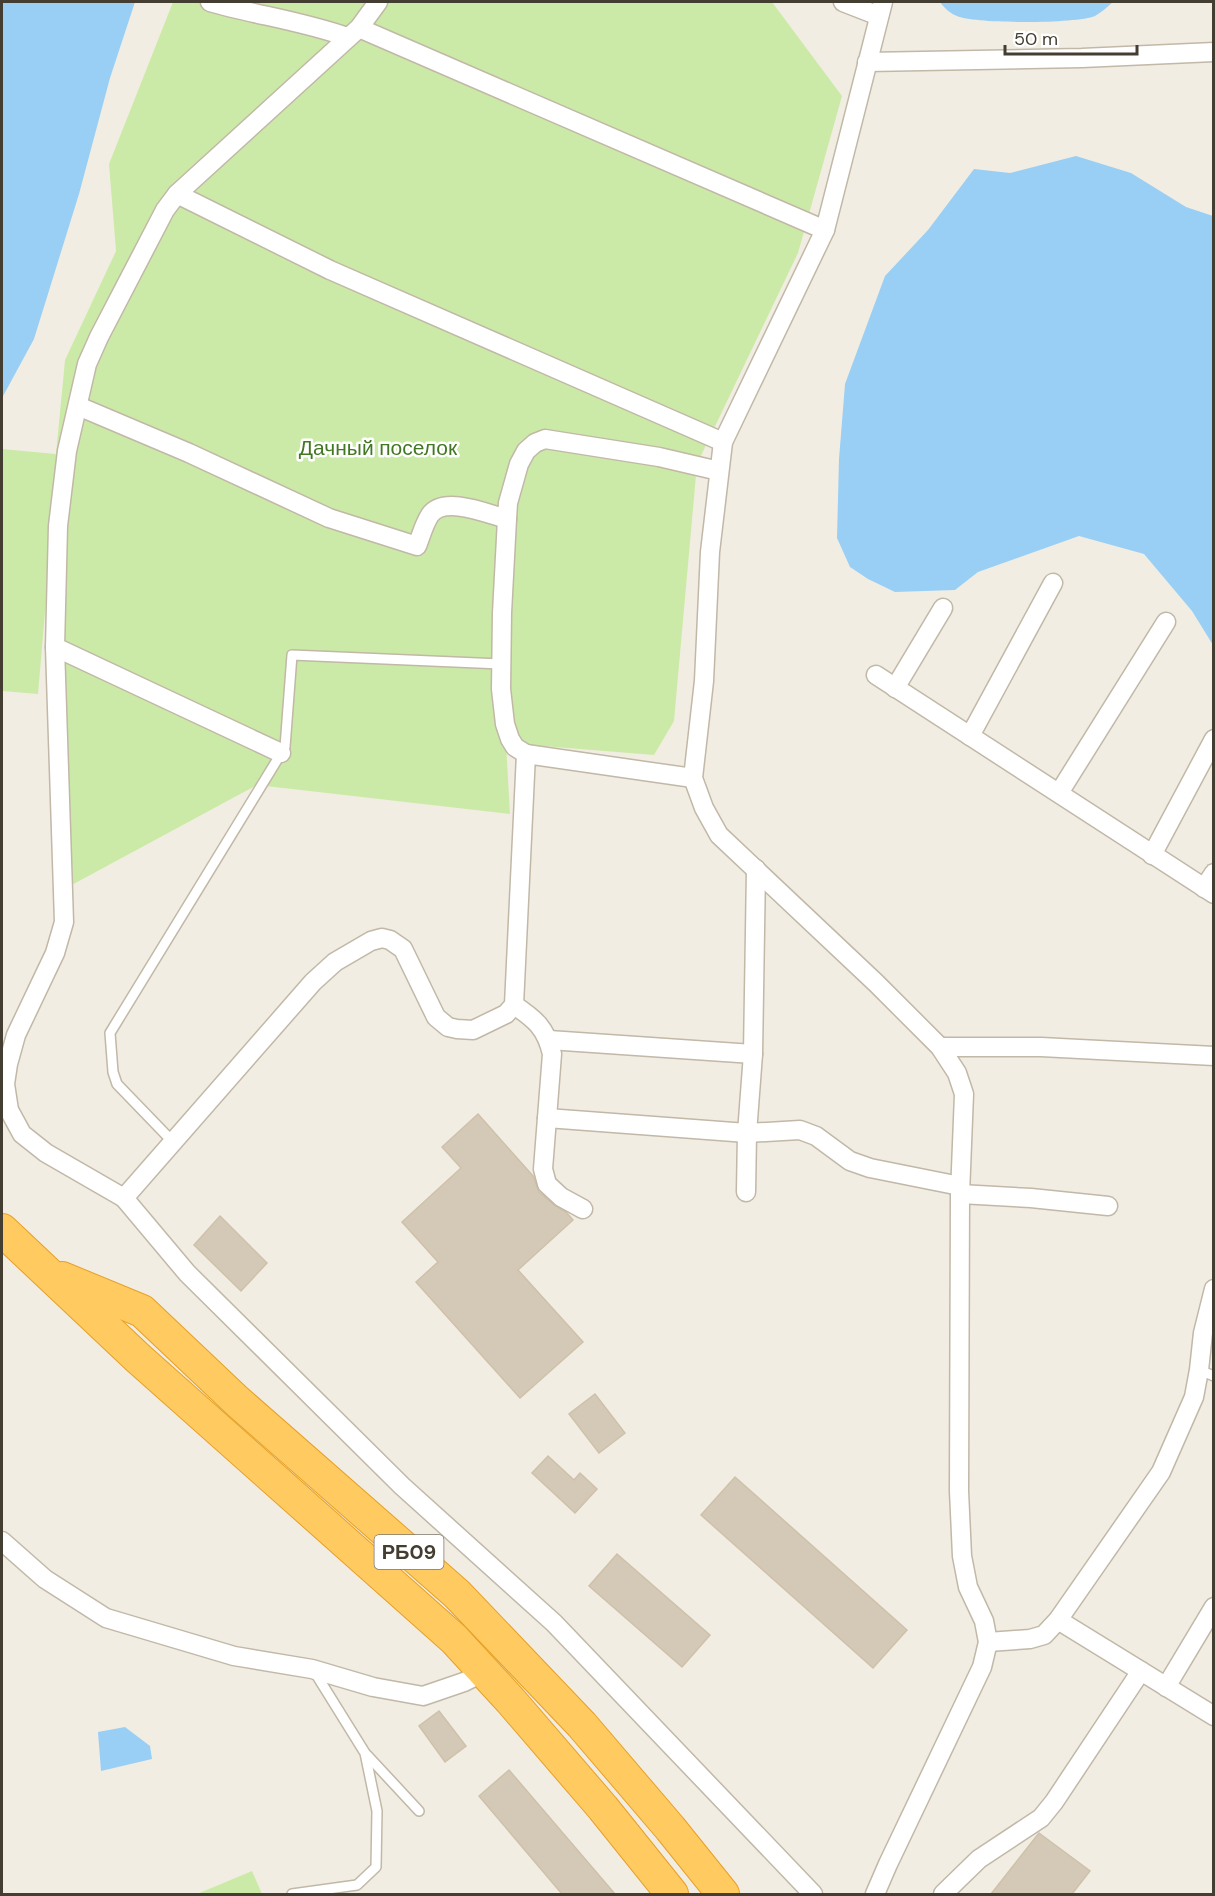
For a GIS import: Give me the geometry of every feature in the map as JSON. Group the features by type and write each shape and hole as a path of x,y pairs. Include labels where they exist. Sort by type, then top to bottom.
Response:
{"highway":[{"name":"РБ09","path":"2,1230 139,1359 453,1639 603,1808 672,1894"},
{"name":"РБ09","path":"45,1270 142,1311 237,1401 457,1594 582,1725 723,1894"},
{"path":"603,1808 615,1816 623,1813 630,1807 633,1785"},
{"path":"641,1856 633,1841 639,1826 646,1822 660,1823 670,1828"}],"street":[{"path":"210,2 248,13 353,33 825,230"},
{"path":"378,2 353,33 177,194 165,210 87,364 67,451 58,526 55,647 64,922 55,953 16,1035 5,1084 9,1110 22,1134 46,1153 123,1198 187,1273 402,1486 554,1623 813,1894"},
{"path":"843,2 881,9 825,230 723,442 710,552 704,681 693,778 704,808 719,835 876,983 940,1047 957,1073 964,1094 960,1190 959,1491 962,1556 968,1587 984,1621 988,1642 982,1667 875,1894"},
{"path":"867,62 1082,58 1214,52"},
{"path":"177,194 330,270 723,442"},
{"path":"78,406 189,453 329,518 417,546 431,513 441,508 458,505 507,519"},
{"path":"693,778 526,754 515,747 505,724 501,689 508,503 519,464 535,443 545,439 659,457 719,471"},
{"path":"969,736 1053,583"},
{"path":"895,688 943,608"},
{"path":"1059,793 1166,622"},
{"path":"55,647 281,753"},
{"path":"876,675 1152,855 1210,885"},
{"path":"1152,855 1214,739"},
{"path":"123,1198 313,982 335,962 370,941 382,938 404,949 436,1017 448,1027 473,1030 506,1014 514,1005 526,754"},
{"path":"746,1192 747,1133 753,1054 756,869"},
{"path":"514,1005 537,1020 549,1040 552,1054 543,1169 547,1184 561,1197 583,1209"},
{"path":"549,1040 753,1054"},
{"path":"940,1047 1041,1047 1214,1056"},
{"path":"547,1118 747,1133 800,1130 816,1136 850,1161 870,1168 960,1190 1108,1206"},
{"path":"988,1642 1020,1640 1044,1635 1058,1620 1161,1472 1206,1373 1203,1333 1214,1289"},
{"path":"2,1541 45,1579 106,1618 234,1656 312,1669 373,1687 423,1695 464,1682 484,1672"},
{"path":"1166,1687 1214,1607"},
{"path":"1058,1620 1214,1716"},
{"path":"943,1894 979,1859 1041,1818 1141,1671"}],"lane":[{"path":"173,1142 117,1084 113,1072 110,1033 285,747 292,655 501,664"},
{"path":"312,1669 365,1753 419,1812"},
{"path":"292,1894 357,1885 376,1868 376,1812 365,1753"}],"green space":[{"name":"Дачный поселок","path":"173,2 772,2 842,96 798,253 697,464 674,721 654,755 506,743 510,814 257,785 55,894 51,543 38,694 2,691 2,449 56,454 65,360 116,251 109,164"},
{"path":"252,1871 262,1894 197,1894"}],"water":[{"path":"2,2 135,2 110,78 79,194 34,339 2,398"},
{"path":"940,2 1113,2 1095,16 1084,19 1026,22 967,19 952,14"},
{"path":"1076,156 1131,173 1186,207 1213,216 1213,645 1192,611 1144,554 1079,536 978,572 955,590 895,592 850,567 837,538 839,459 845,384 885,276 928,230 974,169 1010,173"},
{"path":"125,1727 150,1746 152,1759 101,1771 98,1732"}],"building":[{"path":"478,1114 533,1176 539,1192 573,1220 518,1270 583,1342 520,1398 416,1282 438,1262 402,1222 461,1168 442,1147"},
{"path":"220,1216 267,1263 241,1291 194,1245"},
{"path":"595,1394 625,1433 599,1453 569,1414"},
{"path":"548,1456 574,1480 580,1473 597,1489 575,1513 532,1473"},
{"path":"735,1477 907,1630 873,1668 701,1515"},
{"path":"617,1554 710,1635 682,1667 589,1586"},
{"path":"439,1711 466,1746 445,1762 419,1726"},
{"path":"509,1770 615,1894 562,1894 479,1796"},
{"path":"1039,1833 1090,1871 1072,1894 991,1894"}]}
